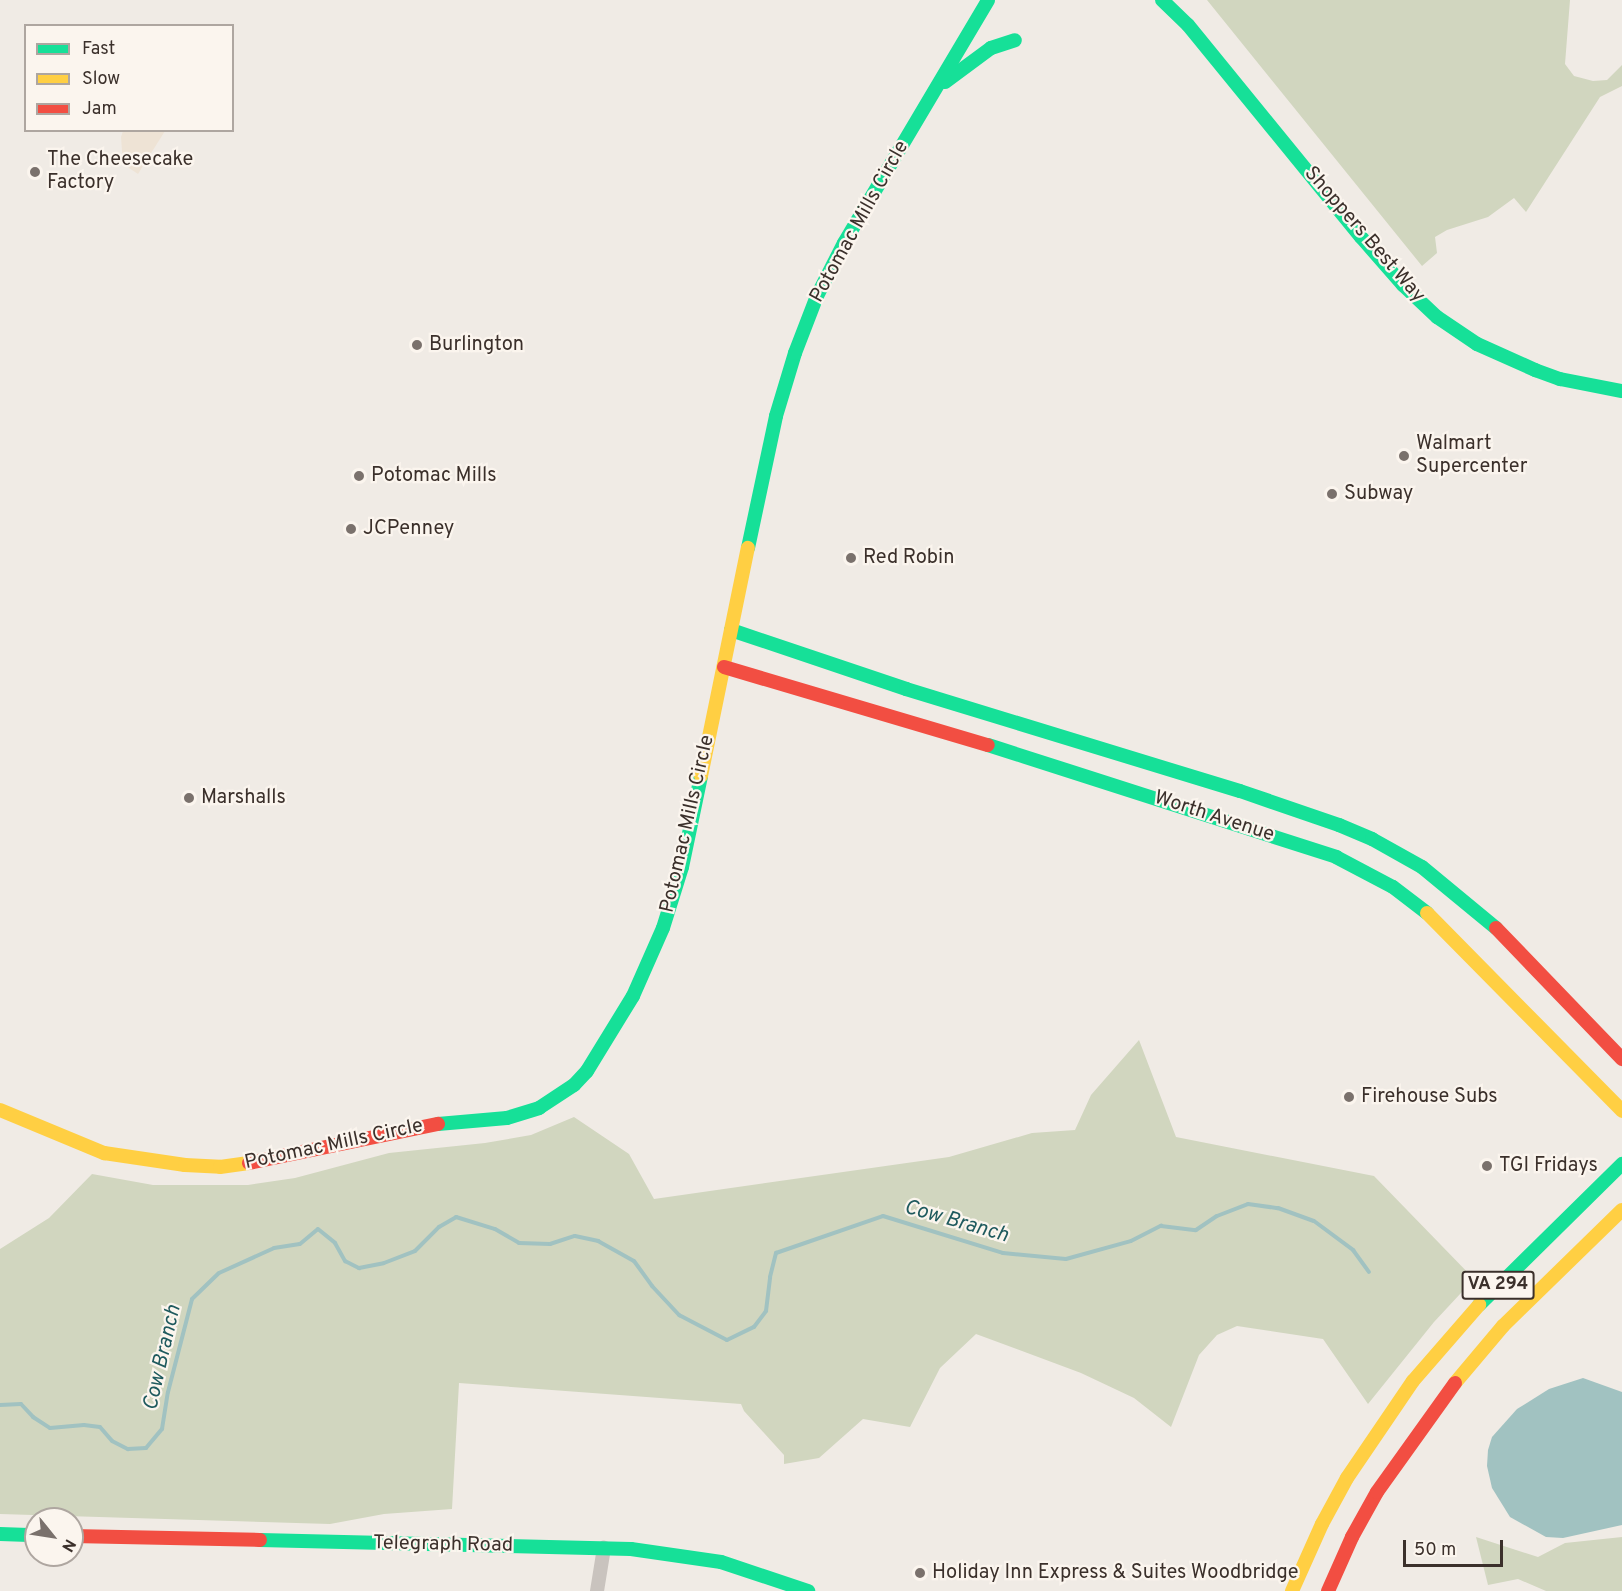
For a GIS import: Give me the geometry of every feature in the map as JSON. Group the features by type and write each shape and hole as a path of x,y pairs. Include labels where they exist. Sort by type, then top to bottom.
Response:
{"main road":[{"name":"Potomac Mills Circle","path":"0,1110 104,1153 184,1165 220,1167 283,1158 398,1131 457,1121 507,1118 539,1108 558,1098 583,1076 633,996 663,928 682,867 776,416 795,353 832,264 988,0"},
{"name":"Shoppers Best Way","path":"1162,0 1188,25 1361,237 1403,285 1437,317 1478,344 1534,370 1560,379 1622,391"},
{"path":"935,89 984,52 1015,40"},
{"name":"Worth Avenue","path":"731,630 906,689 1240,791 1339,825 1372,839 1422,867 1477,910 1622,1059"},
{"name":"Worth Avenue","path":"724,667 1072,771 1336,857 1365,870 1393,886 1433,918 1622,1111"},
{"name":"VA 294","path":"1292,1591 1314,1541 1347,1478 1413,1381 1473,1311 1622,1164"},
{"name":"VA 294","path":"1328,1591 1352,1537 1377,1492 1440,1400 1518,1310 1622,1210"},
{"path":"0,1534 24,1535"},
{"name":"Telegraph Road","path":"84,1536 604,1548 673,1553 721,1562 808,1591"}],"street":[{"path":"597,1591 604,1548"}],"green space":[{"path":"1207,0 1570,0 1565,64 1574,76 1593,81 1607,80 1622,65 1622,86 1600,97 1526,212 1514,198 1488,217 1447,230 1435,237 1437,253 1422,266"},
{"path":"1139,1040 1176,1137 1374,1176 1474,1279 1434,1322 1368,1404 1323,1339 1237,1326 1217,1335 1199,1355 1171,1427 1134,1398 1081,1373 976,1334 940,1368 910,1427 863,1419 819,1458 784,1464 784,1455 744,1411 741,1404 459,1383 452,1509 384,1514 330,1524 84,1517 84,1507 24,1507 24,1515 0,1514 0,1249 49,1218 92,1174 153,1185 248,1185 295,1178 389,1153 485,1143 531,1135 574,1117 629,1154 654,1199 949,1157 1032,1133 1075,1130 1091,1095"},
{"path":"1476,1537 1538,1557 1565,1543 1622,1537 1622,1591 1546,1591 1518,1579 1488,1585"}],"shaded area":[{"path":"123,132 164,132 138,174 123,164"}],"water":[{"path":"1583,1378 1622,1392 1622,1525 1563,1538 1546,1537 1510,1517 1492,1488 1487,1466 1488,1450 1492,1437 1517,1409 1549,1389"}],"waterway":[{"name":"Cow Branch","path":"0,1405 21,1404 33,1417 50,1428 84,1425 100,1427 112,1441 128,1449 146,1448 162,1429 168,1392 192,1299 219,1273 274,1248 300,1244 318,1229 335,1243 345,1261 359,1268 384,1263 415,1251 439,1227 456,1217 495,1229 519,1243 550,1244 575,1236 598,1241 634,1261 652,1286 679,1315 727,1340 754,1327 766,1311 770,1277 776,1253 883,1216 1003,1253 1066,1259 1131,1241 1161,1226 1196,1230 1217,1216 1248,1204 1278,1208 1314,1221 1353,1250 1369,1272"}],"traffic: fast":[{"path":"748,548 776,416 795,353 817,296 844,243 988,0"},
{"path":"1162,0 1188,25 1361,237 1403,285 1437,317 1477,344 1535,370 1560,379 1622,391"},
{"path":"945,82 991,48 1015,40"},
{"path":"731,630 906,689 1240,791 1339,825 1372,839 1422,867 1496,928"},
{"path":"988,745 1336,857 1393,887 1427,913"},
{"path":"438,1124 507,1118 539,1108 574,1085 587,1071 633,996 663,928 682,867 701,776"},
{"path":"1479,1305 1622,1164"},
{"path":"0,1534 24,1535"},
{"path":"260,1540 631,1549 721,1562 808,1591"}],"traffic: slow":[{"path":"701,776 748,548"},
{"path":"1427,913 1622,1111"},
{"path":"0,1110 104,1153 185,1165 220,1167 249,1163"},
{"path":"1455,1383 1503,1326 1622,1210"},
{"path":"1292,1591 1322,1524 1347,1478 1413,1381 1479,1305"}],"traffic: jam":[{"path":"724,667 988,745"},
{"path":"1496,928 1622,1059"},
{"path":"249,1163 438,1124"},
{"path":"1328,1591 1352,1537 1377,1492 1455,1383"},
{"path":"84,1536 260,1540"}],"place":[{"name":"The Cheesecake Factory","path":"35,172"},
{"name":"Burlington","path":"417,345"},
{"name":"Walmart Supercenter","path":"1404,456"},
{"name":"Potomac Mills","path":"359,476"},
{"name":"Subway","path":"1332,494"},
{"name":"JCPenney","path":"351,529"},
{"name":"Red Robin","path":"851,558"},
{"name":"Marshalls","path":"189,798"},
{"name":"Firehouse Subs","path":"1349,1097"},
{"name":"TGI Fridays","path":"1487,1166"},
{"name":"Holiday Inn Express & Suites Woodbridge","path":"920,1573"}]}
